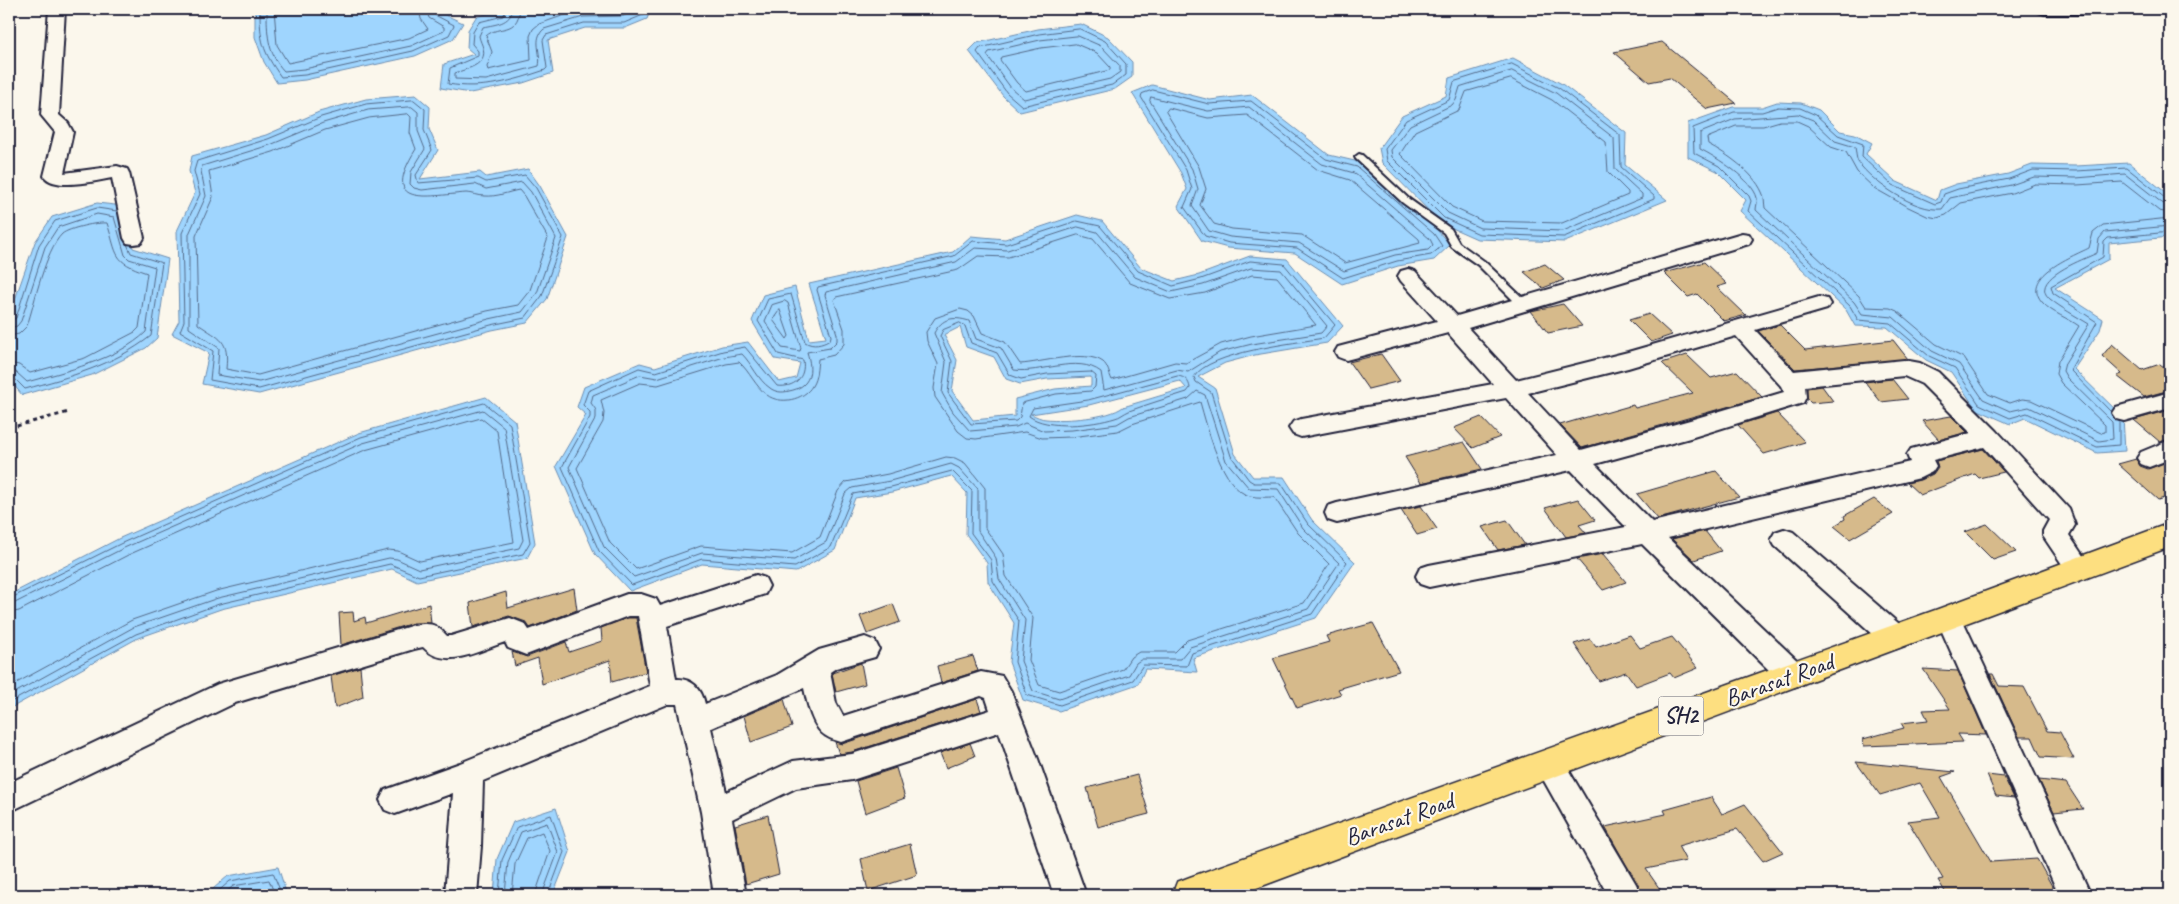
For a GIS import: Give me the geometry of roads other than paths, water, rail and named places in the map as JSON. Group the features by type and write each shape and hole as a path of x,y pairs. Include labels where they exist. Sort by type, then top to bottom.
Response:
{"main road":[{"name":"Barasat Road","path":"1190,895 1949,618 2170,535"}],"street":[{"path":"56,9 50,115 62,126 64,132 54,176 62,179 120,173 134,238"},
{"path":"2045,9 2092,9"},
{"path":"1346,352 1452,325 1742,239"},
{"path":"1408,276 1576,460 1647,533 1793,675"},
{"path":"1301,428 1511,389 1628,360 1819,304"},
{"path":"1337,513 1576,460 1790,400 1795,397 1796,392 1788,380 1740,328"},
{"path":"1788,380 1912,369 1930,378 1988,437 2060,516 2063,525 2056,531 2056,536 2079,569"},
{"path":"2124,413 2170,400"},
{"path":"1428,576 1647,533 1923,468 1924,466 1919,455 1988,437"},
{"path":"1784,539 1895,637"},
{"path":"653,620 756,586"},
{"path":"9,798 228,692 414,637 429,635 440,647 451,648 510,629 516,632 518,640 526,643 633,604 647,607 653,620 663,685 667,692"},
{"path":"1949,618 2075,895"},
{"path":"695,722 787,684 830,658 865,649"},
{"path":"815,667 826,717 830,725 841,729 988,683 992,685 997,691 1039,799 1070,895"},
{"path":"395,800 469,773 667,692 683,692 688,694 716,812 730,895"},
{"path":"716,812 793,775 852,767 1007,717"},
{"path":"1549,763 1625,895"},
{"path":"461,895 466,846 469,773"}],"lane":[{"path":"1359,157 1406,201 1448,231 1454,245 1481,264 1523,304"}],"water":[{"path":"255,9 437,9 437,11 463,23 453,39 415,56 305,80 277,83 264,62 255,37"},
{"path":"505,9 651,9 647,19 625,28 585,28 548,40 553,73 523,83 470,93 441,88 444,64 474,54 467,48 468,30 476,17"},
{"path":"1081,24 1108,37 1132,62 1132,77 1115,89 1020,112 1003,96 969,51 977,43 1038,29"},
{"path":"1513,58 1562,84 1626,133 1625,165 1667,200 1565,242 1477,239 1441,223 1382,163 1379,148 1402,116 1446,96 1449,78"},
{"path":"1152,85 1210,100 1252,95 1329,155 1359,162 1438,231 1450,245 1434,260 1398,266 1342,284 1295,253 1228,248 1202,241 1178,206 1187,189 1181,173 1132,93"},
{"path":"416,95 430,107 429,129 438,150 420,179 480,172 486,177 528,169 540,186 568,237 547,299 527,323 492,330 259,394 202,384 209,353 172,334 179,321 177,231 195,193 189,171 192,156 266,135 319,112 366,99"},
{"path":"1777,102 1801,103 1819,110 1840,131 1855,134 1872,143 1866,154 1895,181 1937,200 1940,190 1956,184 2008,174 2032,165 2076,166 2129,163 2170,196 2170,237 2109,243 2109,259 2055,288 2103,319 2100,330 2074,369 2123,417 2125,451 2097,453 2025,418 2010,424 1976,409 1951,372 1926,360 1887,327 1855,326 1846,310 1740,211 1746,200 1717,171 1688,157 1688,123 1733,107 1762,107"},
{"path":"97,203 124,206 133,248 168,259 157,338 146,348 92,375 22,395 9,379 9,330 13,305 35,242 52,217"},
{"path":"1077,215 1102,221 1141,268 1174,281 1199,275 1250,256 1287,259 1343,326 1327,343 1255,355 1225,363 1198,377 1215,388 1235,454 1253,477 1284,477 1312,520 1355,562 1316,618 1193,658 1197,672 1145,669 1138,684 1059,711 1023,700 1009,662 1014,623 988,582 987,563 966,534 967,493 951,476 892,492 855,498 835,550 796,572 702,564 630,591 595,554 556,466 586,415 577,407 584,387 640,363 655,367 722,346 748,342 779,382 796,378 800,363 775,359 752,321 763,295 795,287 809,340 826,338 809,284 953,252 971,236 1005,239","holes":["960,327 966,347 994,357 1006,379 1020,384 1047,379 1091,377 1091,386 1055,389 1015,399 1015,416 973,420 952,391 957,360 944,335","1180,381 1186,388 1123,407 1108,414 1054,420 1031,414 1089,405"]},
{"path":"486,397 515,421 535,543 527,558 417,581 392,569 221,609 138,638 9,709 9,595 120,538 359,433"},
{"path":"556,808 570,852 553,895 494,895 497,859 513,822"},
{"path":"278,867 287,895 206,895 228,876"}]}
